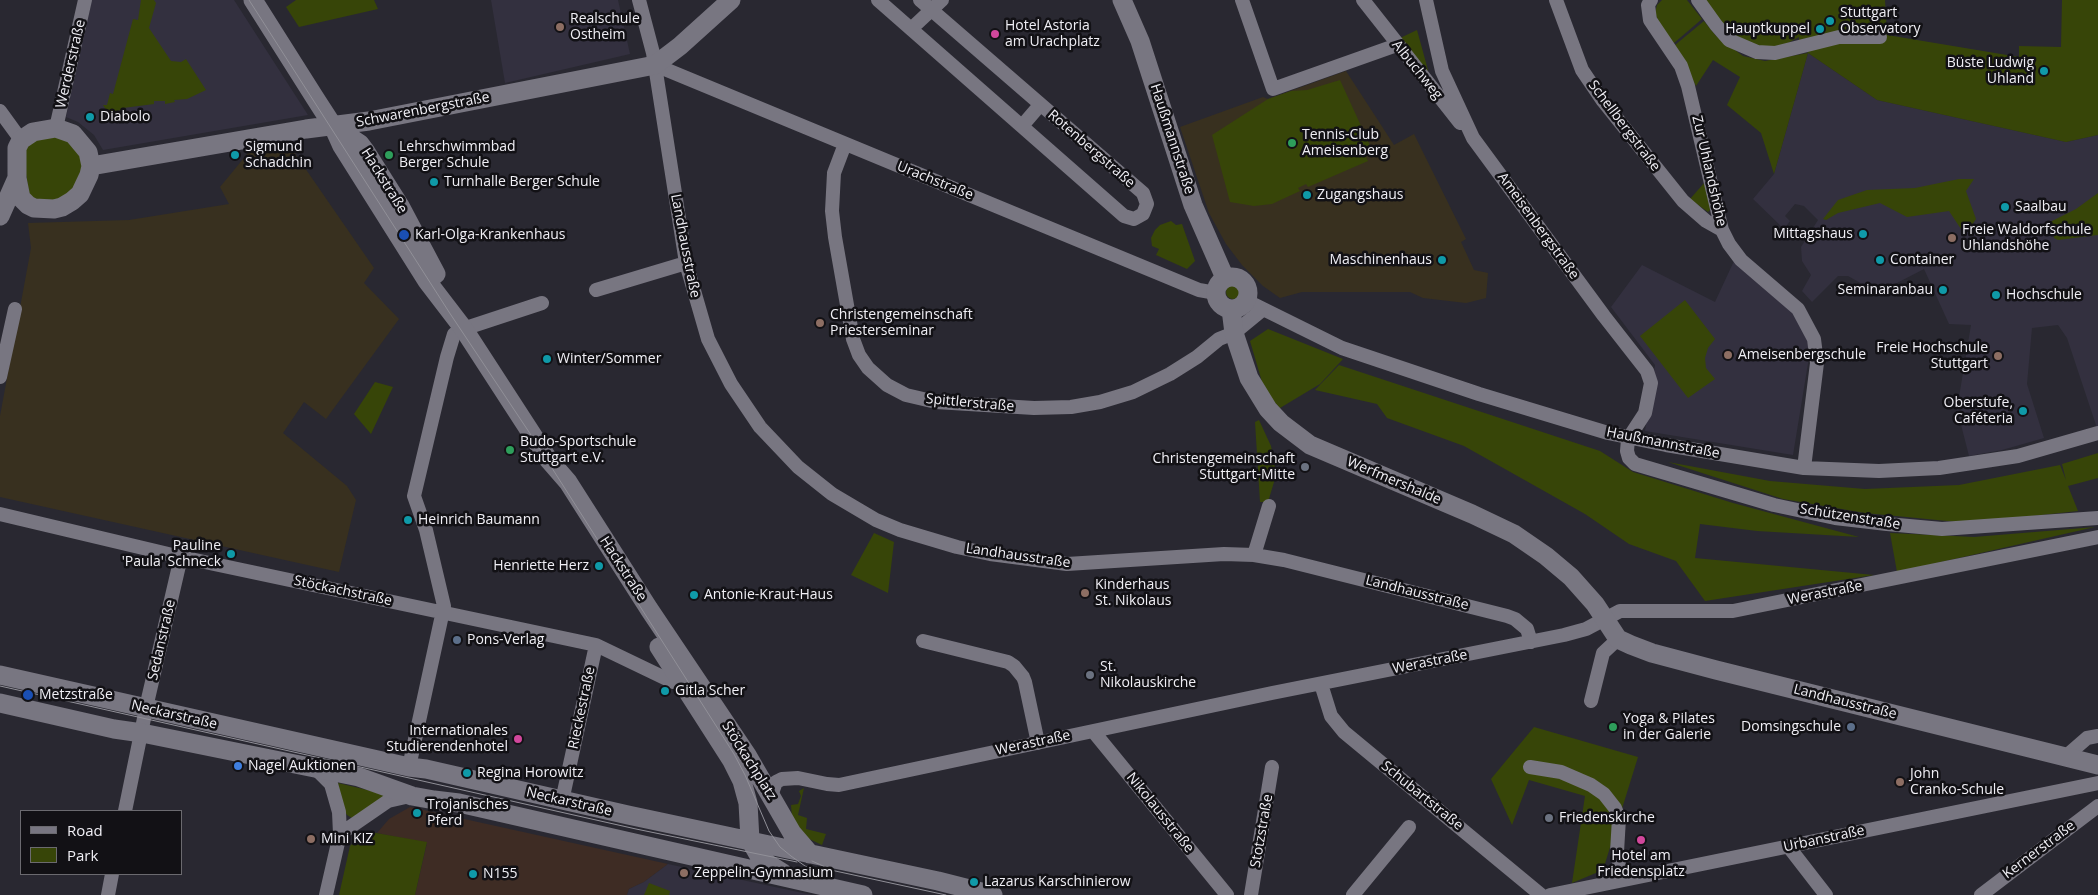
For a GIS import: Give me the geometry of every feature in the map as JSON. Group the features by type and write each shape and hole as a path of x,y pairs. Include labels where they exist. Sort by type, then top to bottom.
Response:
{"street":[{"name":"Werderstraße","path":"56,128 85,0"},
{"name":"Hackstraße","path":"253,0 333,126 342,146 427,281 462,329 548,459 560,472 684,674 742,781 748,803 750,840"},
{"name":"Landhausstraße","path":"639,0 655,65 686,263 708,339 731,384 755,421 772,442 815,481 876,520 900,530 958,547 990,554 1067,564 1106,563 1198,555 1254,555 1316,567 1506,616 1515,619 1527,629 1531,642"},
{"name":"Schwarenbergstraße","path":"91,166 435,108 655,65 674,51 731,0"},
{"name":"Rotenbergstraße","path":"878,0 1124,216 1134,219 1143,214 1147,204 1143,193 920,0"},
{"path":"911,29 942,0"},
{"name":"Haußmannstraße","path":"1122,0 1140,41 1220,285"},
{"path":"1242,0 1273,89 1397,45"},
{"name":"Albuchweg","path":"1363,0 1473,138"},
{"name":"Ameisenbergstraße","path":"1426,0 1442,71 1473,138 1647,371 1651,383 1645,413 1628,439"},
{"name":"Schellbergstraße","path":"1556,0 1582,70 1603,101 1683,201 1706,220 1722,230"},
{"name":"Zur Uhlandshöhe","path":"1651,0 1648,5 1650,20 1681,66 1688,86 1722,230 1729,244 1741,260 1798,309 1814,339 1817,363 1804,468"},
{"path":"1698,0 1729,40 1757,52 1775,53 1839,37 1880,37"},
{"name":"Urachstraße","path":"655,65 1199,290 1220,285"},
{"name":"Rotenbergstraße","path":"1022,126 1040,105"},
{"path":"0,111 22,140"},
{"path":"56,128 74,134 88,152 91,166 85,186 80,194 62,207 43,209 28,205 21,198 16,156 22,140 33,132 56,128"},
{"name":"Spittlerstraße","path":"845,144 834,173 832,202 835,237 850,325 856,347 863,362 874,375 895,390 936,402 1034,408 1085,405 1120,396 1146,386 1183,366 1219,339 1234,333 1247,307"},
{"path":"2,214 18,178"},
{"path":"2,214 28,205"},
{"path":"596,290 686,263"},
{"name":"Werfmershalde","path":"1220,285 1237,277 1242,279 1248,289 1247,307 1234,333 1242,360 1257,393 1268,409 1294,434 1325,451 1514,534 1546,556 1571,577 1586,592 1604,618"},
{"path":"1220,285 1220,304 1247,307"},
{"path":"409,767 443,611 443,599 426,530 414,496 447,357 454,334 462,329 542,303"},
{"name":"Haußmannstraße","path":"1247,307 1342,348 1479,394 1628,439 1804,468 1878,471 1939,468 2018,456 2098,433"},
{"path":"0,376 16,309"},
{"name":"Schützenstraße","path":"1628,439 1627,451 1629,458 1635,464 1774,504 1835,518 1942,529 2098,518"},
{"path":"1254,555 1269,506"},
{"name":"Stöckachstraße","path":"0,514 181,557 443,611 596,645 674,682 684,674"},
{"name":"Werastraße","path":"771,796 776,782 788,777 834,785 1531,642 1586,629 1620,610 1732,611 2098,537"},
{"name":"Sedanstraße","path":"125,810 181,557"},
{"path":"1590,701 1603,653 1618,638 1604,618"},
{"name":"Landhausstraße","path":"1618,638 1652,653 2098,765"},
{"path":"922,641 1008,662 1014,666 1025,682 1038,742"},
{"name":"Rieckestraße","path":"562,801 596,645"},
{"name":"Stöckachplatz","path":"684,674 733,733 799,843 810,854"},
{"name":"Neckarstraße","path":"0,675 562,801 938,881 993,895"},
{"name":"Schubartstraße","path":"1321,684 1332,716 1344,732 1541,895"},
{"name":"Neckarstraße","path":"0,703 114,729 359,777 412,796 459,803 863,895"},
{"name":"Nikolausstraße","path":"1093,731 1227,895"},
{"path":"2064,758 2087,738 2098,736"},
{"name":"Stotzstraße","path":"1251,895 1272,767"},
{"path":"1530,767 1561,772 1591,785 1604,794 1615,808 1619,818 1617,852 1622,880"},
{"path":"315,768 331,784 337,798 340,834 326,895"},
{"name":"Urbanstraße","path":"1550,895 2098,783"},
{"path":"340,834 388,801 397,797 412,796"},
{"name":"Kernerstraße","path":"1981,895 2098,806"},
{"path":"1353,895 1409,827"},
{"path":"750,840 758,854 767,863 792,879"},
{"path":"1788,846 1826,895"},
{"path":"108,895 112,875"}],"shaded area":[{"path":"92,0 234,0 308,115 103,150 94,135 78,122 66,117"},
{"name":"Realschule Ostheim","path":"491,0 618,0 630,54 505,83"},
{"name":"Freie Waldorfschule Uhlandshöhe","path":"1808,53 1877,100 2066,142 2098,135 2098,431 2067,338 2058,325 2032,328 2027,384 2044,438 2002,450 1969,456 1957,409 1971,325 1949,324 1924,269 1895,284 1864,285 1848,276 1838,276 1812,302 1802,291 1811,275 1802,261 1801,247 1818,220 1804,206 1795,204 1785,216 1790,221 1784,229 1753,199 1774,174"},
{"path":"1346,71 1394,145 1414,134 1466,239 1461,242 1474,270 1488,273 1486,298 1466,303 1423,298 1410,292 1302,292 1280,298 1263,286 1242,265 1226,244 1209,213 1180,127 1263,97 1268,99"},
{"path":"287,142 374,268 364,283 399,319 326,419 304,402 283,433 347,486 356,500 339,572 0,497 0,416 31,248 28,223 129,220 229,204 220,187 253,147"},
{"name":"Ameisenbergschule","path":"1734,261 1792,311 1811,345 1793,455 1645,431 1655,365 1611,307 1642,265 1715,302"},
{"name":"N155","path":"410,807 668,864 644,882 629,889 627,895 415,895 427,843 377,833 389,819"},
{"name":"Zeppelin-Gymnasium","path":"668,864 812,895 627,895 629,889 644,882"}],"green space":[{"path":"141,0 154,0 156,3 149,28 171,61 181,62 186,59 206,90 187,99 174,100 175,102 165,104 165,101 154,101 154,104 123,108 122,110 115,111 110,116 103,105 107,105 110,93 113,94 133,19 138,20"},
{"path":"296,0 374,0 378,9 299,27 286,7"},
{"path":"1662,0 1687,0 1702,19 1674,43 1662,30 1655,13 1657,5"},
{"path":"1703,0 1885,0 1887,35 2019,57 2019,46 2061,47 2062,0 2098,0 2098,135 2066,142 1877,100 1808,53 1799,43 1799,37 1777,49 1756,48 1731,37"},
{"path":"1704,21 1716,36 1743,56 1765,61 1808,53 1774,174 1761,133 1727,105 1740,77 1713,60 1696,86 1675,45"},
{"path":"1417,30 1428,70 1427,73 1398,39"},
{"name":"Tennis-Club Ameisenberg","path":"1340,80 1373,152 1365,155 1368,161 1308,187 1306,184 1298,188 1300,191 1272,204 1254,206 1230,202 1212,135 1268,99 1291,91 1307,90"},
{"path":"59,134 81,151 83,172 74,190 56,201 30,198 26,174 26,147 32,140"},
{"path":"1959,179 1974,179 1966,191 1976,219 1965,235 1949,211 1907,217 1880,203 1838,213 1826,220 1823,219 1838,200 1867,190 1915,188"},
{"path":"1705,182 1711,209 1708,212 1690,199"},
{"path":"2098,193 2098,235 2058,240 2054,238 2050,222 2076,209"},
{"path":"1171,221 1176,225 1182,224 1195,261 1187,269 1156,255 1159,249 1152,246 1151,238 1155,230 1160,225"},
{"path":"1230,285 1236,285 1240,292 1236,299 1230,299 1226,295 1226,289"},
{"path":"1685,300 1715,339 1708,348 1705,358 1706,368 1715,379 1688,398 1640,336"},
{"path":"1268,329 1343,359 1320,384 1280,408 1265,392 1250,341"},
{"path":"1339,365 1600,451 1633,472 1733,503 1859,537 1757,531 1700,524 1695,558 1874,575 1705,601 1676,561 1629,544 1585,514 1464,446 1387,418 1377,404 1315,390"},
{"path":"375,382 393,387 371,434 354,414"},
{"path":"1259,420 1271,446 1275,467 1274,482 1268,502 1260,502 1255,422"},
{"path":"2098,453 2098,478 2068,486 2078,511 1968,523 1865,513 1783,499 1668,462 1770,481 1865,489 1959,485 2060,465 2066,480 2062,464"},
{"path":"2095,527 1897,572 1890,533 1974,537"},
{"path":"874,533 894,542 888,593 851,575"},
{"path":"1534,727 1638,757 1603,870 1572,883 1585,796 1529,780 1512,825 1491,779"},
{"path":"338,783 388,795 352,818 347,815 343,808"},
{"path":"804,788 798,815 807,818 806,829 826,834 822,845 803,836 792,817 791,805 798,804 801,796 799,791"},
{"path":"365,831 427,842 415,895 339,895 350,846"},
{"path":"649,883 670,891 669,895 644,895"}],"tram line":[{"path":"249,0 449,312 529,432 734,754 769,831 780,847 791,856 805,866 824,875"},
{"path":"0,686 636,829 797,862"},
{"path":"812,861 832,870"},
{"path":"826,869 946,895"}],"place":[{"name":"Stuttgart Observatory","path":"1830,21"},
{"name":"Realschule Ostheim","path":"560,27"},
{"name":"Hauptkuppel","path":"1820,29"},
{"name":"Hotel Astoria am Urachplatz","path":"995,34"},
{"name":"Büste Ludwig Uhland","path":"2044,71"},
{"name":"Diabolo","path":"90,117"},
{"name":"Tennis-Club Ameisenberg","path":"1292,143"},
{"name":"Sigmund Schadchin","path":"235,155"},
{"name":"Lehrschwimmbad Berger Schule","path":"389,155"},
{"name":"Turnhalle Berger Schule","path":"434,182"},
{"name":"Zugangshaus","path":"1307,195"},
{"name":"Saalbau","path":"2005,207"},
{"name":"Mittagshaus","path":"1863,234"},
{"name":"Karl-Olga-Krankenhaus","path":"404,235"},
{"name":"Freie Waldorfschule Uhlandshöhe","path":"1952,238"},
{"name":"Maschinenhaus","path":"1442,260"},
{"name":"Container","path":"1880,260"},
{"name":"Seminaranbau","path":"1943,290"},
{"name":"Hochschule","path":"1996,295"},
{"name":"Christengemeinschaft Priesterseminar","path":"820,323"},
{"name":"Ameisenbergschule","path":"1728,355"},
{"name":"Freie Hochschule Stuttgart","path":"1998,356"},
{"name":"Winter/Sommer","path":"547,359"},
{"name":"Oberstufe, Caféteria","path":"2023,411"},
{"name":"Budo-Sportschule Stuttgart e.V.","path":"510,450"},
{"name":"Christengemeinschaft Stuttgart-Mitte","path":"1305,467"},
{"name":"Heinrich Baumann","path":"408,520"},
{"name":"Pauline 'Paula' Schneck","path":"231,554"},
{"name":"Henriette Herz","path":"599,566"},
{"name":"Kinderhaus St. Nikolaus","path":"1085,593"},
{"name":"Antonie-Kraut-Haus","path":"694,595"},
{"name":"Pons-Verlag","path":"457,640"},
{"name":"St. Nikolauskirche","path":"1090,675"},
{"name":"Gitla Scher","path":"665,691"},
{"name":"Metzstraße","path":"28,695"},
{"name":"Yoga & Pilates in der Galerie","path":"1613,727"},
{"name":"Domsingschule","path":"1851,727"},
{"name":"Internationales Studierendenhotel","path":"518,739"},
{"name":"Nagel Auktionen","path":"238,766"},
{"name":"Regina Horowitz","path":"467,773"},
{"name":"John Cranko-Schule","path":"1900,782"},
{"name":"Trojanisches Pferd","path":"417,813"},
{"name":"Friedenskirche","path":"1549,818"},
{"name":"Mini KIZ","path":"311,839"},
{"name":"Hotel am Friedensplatz","path":"1641,840"},
{"name":"Zeppelin-Gymnasium","path":"684,873"},
{"name":"N155","path":"473,874"},
{"name":"Lazarus Karschinierow","path":"974,882"}]}
